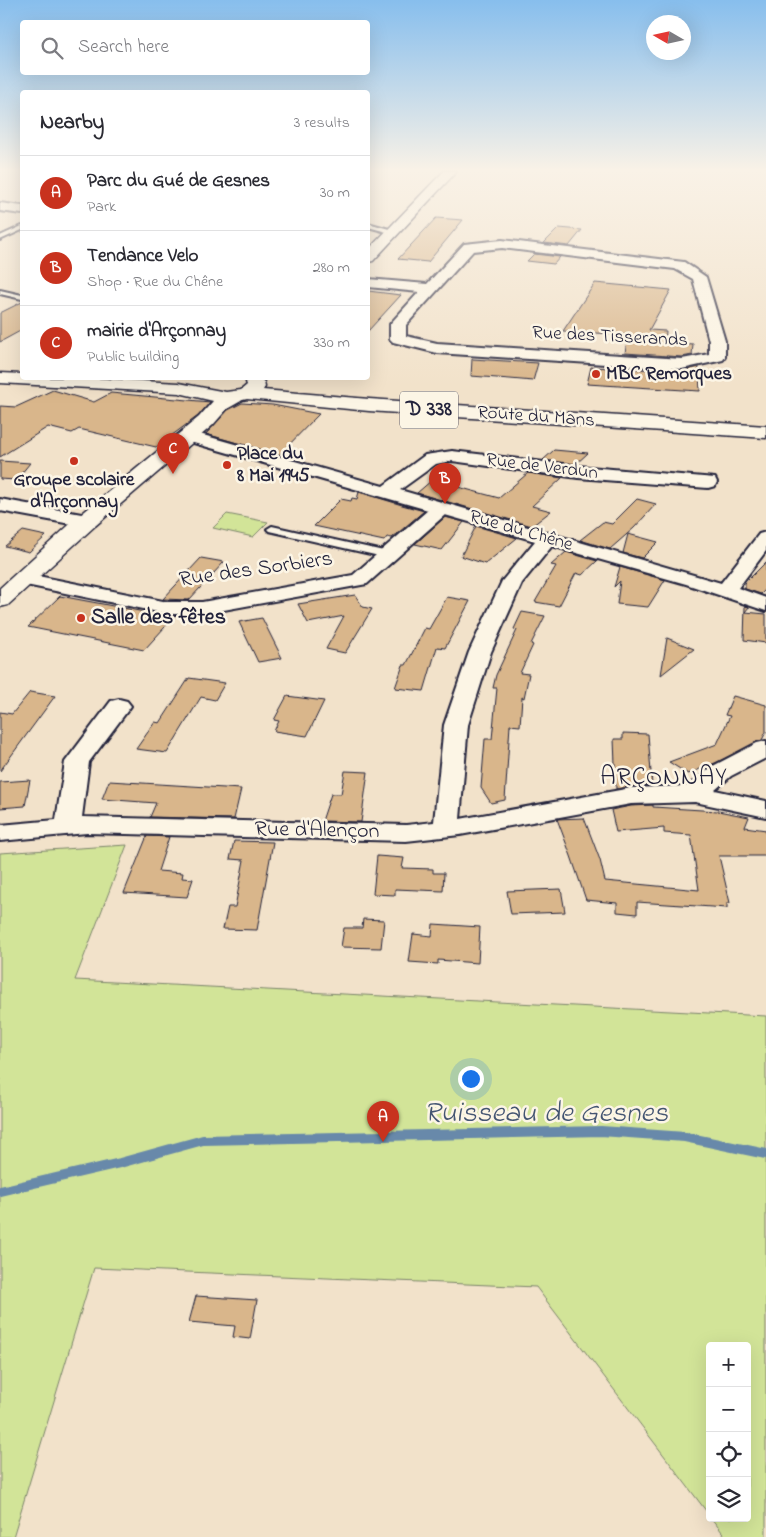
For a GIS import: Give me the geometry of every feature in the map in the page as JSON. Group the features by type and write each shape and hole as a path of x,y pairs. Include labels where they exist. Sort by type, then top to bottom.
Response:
{"main road":[{"path":"370,256 383,243"},
{"path":"0,370 20,371"},
{"name":"Route du Mans","path":"0,378 20,379"},
{"name":"Route du Mans","path":"41,380 231,388"},
{"name":"Route du Mans","path":"150,380 182,382 368,406 766,430"},
{"path":"0,600 87,521 206,421 231,388"}],"street":[{"name":"Rue des Tisserands","path":"502,244 678,264 699,277 717,341 717,357 682,364 437,348 398,339 398,324 430,289 469,246 502,244"},
{"path":"370,283 430,289"},
{"name":"Rue du Chêne","path":"189,436 548,538 726,591 766,605"},
{"name":"Rue de Verdun","path":"386,492 430,459 452,456 578,472 708,482"},
{"path":"0,505 87,521"},
{"name":"Rue des Sorbiers","path":"23,579 168,608 202,608 360,580 442,508"},
{"path":"446,829 456,725 480,652 512,580 548,538"},
{"path":"726,591 763,542"},
{"path":"68,827 76,762 119,706"},
{"path":"695,794 722,771 766,748"},
{"name":"Rue d'Alençon","path":"0,833 86,825 406,833 446,829 631,796 695,794 766,809"}],"lane":[{"path":"0,292 20,297"},
{"path":"272,529 388,555"}],"green space":[{"path":"227,514 268,522 253,537 213,528"},
{"path":"127,845 75,980 766,1016 766,1537 726,1537 714,1522 751,1522 751,1342 706,1342 706,1511 536,1287 94,1268 13,1537 0,1537 0,853"}],"building":[{"path":"413,243 444,243 428,262 398,259"},
{"path":"544,243 572,243 569,246"},
{"path":"534,254 560,257 554,264 527,261"},
{"path":"595,283 671,290 649,330 666,331 665,342 693,344 692,355 682,357 625,353 628,335 563,331"},
{"path":"370,291 401,295 370,329"},
{"path":"20,303 20,331 0,342 0,313"},
{"path":"472,359 538,363 533,381 471,376"},
{"path":"591,367 682,371 699,367 700,391 587,384"},
{"path":"53,390 94,402 111,393 210,402 198,416 156,447 79,429 72,433 48,427 0,457 0,406 16,407"},
{"path":"242,403 273,405 319,414 279,455 206,434 228,410"},
{"path":"554,450 588,453 576,464 543,460"},
{"path":"0,461 30,463 16,480 0,479"},
{"path":"528,473 562,478 532,506 551,511 532,526 417,493 432,480 499,498"},
{"path":"359,492 424,511 392,538 387,537 384,541 314,526 341,499 351,501 352,498 357,499"},
{"path":"637,499 656,504 634,528 610,549 580,540 603,522 612,524"},
{"path":"445,517 464,522 442,550 415,544"},
{"path":"476,526 517,538 485,564 461,556"},
{"path":"23,531 46,536 29,552 5,546"},
{"path":"628,534 658,542 642,558 623,553"},
{"path":"566,552 597,561 582,575 576,573 559,606 535,602 556,566 551,565"},
{"path":"201,558 224,562 189,600 163,599"},
{"path":"766,562 766,589 761,594 745,589 745,583"},
{"path":"620,567 665,580 648,607 617,604 620,581 614,587"},
{"path":"355,595 363,607 372,609 345,653 326,649 344,616 308,623 298,604"},
{"name":"Salle des fêtes","path":"60,596 175,616 144,650 28,627"},
{"path":"447,597 470,601 445,648 437,647 424,691 395,688 403,665 406,665 425,628 429,629"},
{"path":"745,606 749,607 745,612 766,614 766,643 744,640"},
{"path":"522,612 545,616 531,644 533,645 520,673 529,674 524,698 522,697 520,726 510,725 505,800 491,803 481,788 485,739 492,739 497,688 493,688 496,675 517,630 514,629"},
{"path":"262,618 282,658 258,662 239,622"},
{"path":"667,638 694,649 661,675"},
{"path":"189,678 225,683 215,700 201,697 167,753 136,749 155,722 160,723"},
{"path":"30,692 55,696 0,771 0,712 12,714"},
{"path":"287,696 324,701 307,736 274,731 279,721 274,720"},
{"path":"733,696 766,705 766,732 762,740 688,774 669,762 717,744 730,716 725,715"},
{"path":"623,733 648,734 652,785 616,789 614,739 623,739"},
{"path":"345,771 368,772 361,822 322,821 331,794 341,794"},
{"path":"30,780 25,806 0,808 0,782"},
{"path":"109,781 241,789 234,819 150,817 156,803 102,799"},
{"path":"653,805 653,807 718,811 749,817 745,827 766,830 766,856 719,856 730,903 727,903 727,908 637,902 637,914 617,912 617,903 586,900 557,819 584,818 600,860 605,881 699,890 691,835 664,833 664,828 616,832 611,810 631,806"},
{"path":"147,836 169,837 158,871 183,873 182,878 193,879 187,897 124,893"},
{"path":"234,841 273,842 257,930 223,929 228,907 235,907 244,860 230,859"},
{"path":"377,856 404,858 402,868 433,869 433,873 444,873 443,891 395,889 395,895 373,894"},
{"path":"561,889 565,912 511,914 507,891"},
{"path":"363,919 384,920 381,948 341,947 344,928 362,928"},
{"path":"433,924 480,927 478,963 438,960 438,964 409,962 413,934 432,936"},
{"path":"196,1296 257,1300 250,1339 233,1337 235,1326 189,1322"}],"waterway":[{"name":"Ruisseau de Gesnes","path":"0,1191 120,1163 203,1140 601,1131 685,1137 766,1154"}],"place":[{"name":"MBC Remorques","path":"596,374"},
{"name":"Groupe scolaire d'Arçonnay","path":"74,461"},
{"name":"Place du 8 Mai 1945","path":"227,465"},
{"name":"mairie d'Arçonnay","path":"173,474"},
{"name":"Tendance Velo","path":"445,504"},
{"name":"Salle des fêtes","path":"81,618"},
{"name":"Parc du Gué de Gesnes","path":"383,1142"}],"district":[{"name":"ARÇONNAY","path":"664,778"}]}
